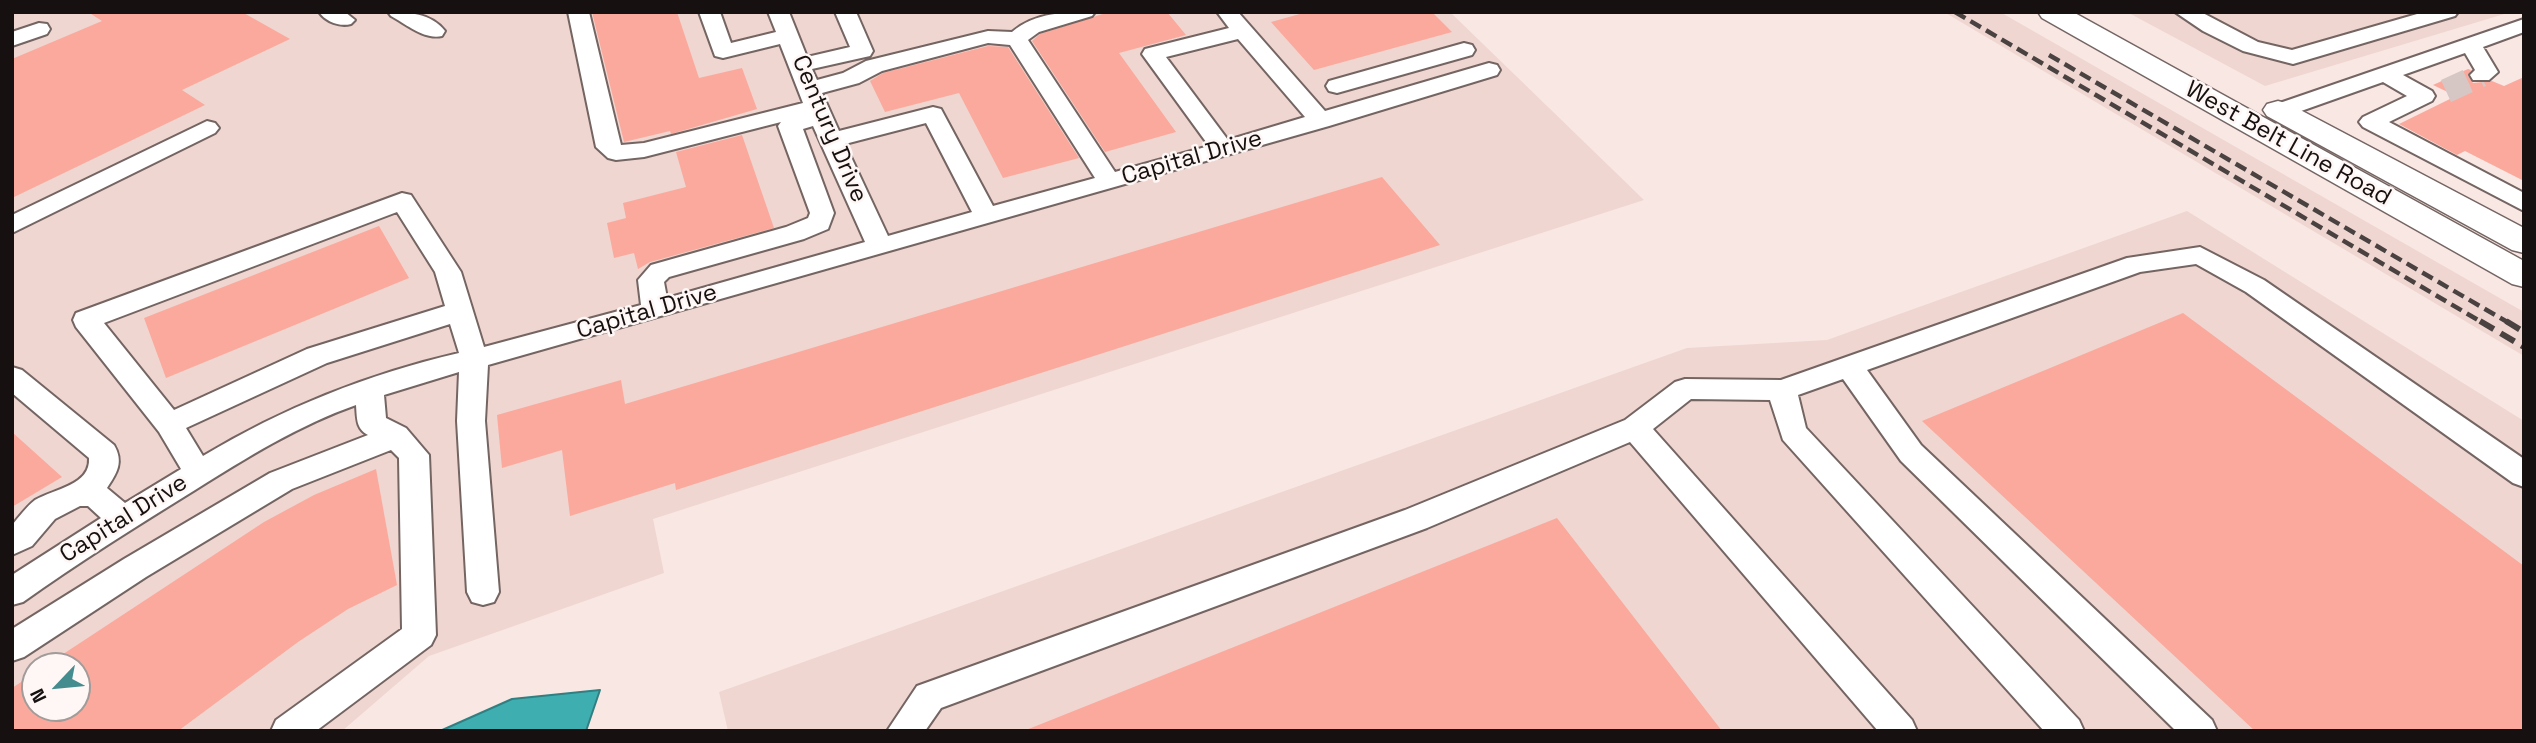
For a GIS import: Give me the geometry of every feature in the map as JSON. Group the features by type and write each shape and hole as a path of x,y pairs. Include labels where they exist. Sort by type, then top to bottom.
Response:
{"main road":[{"name":"West Belt Line Road","path":"2052,12 2524,242"},
{"name":"West Belt Line Road","path":"2098,12 2524,276"}],"street":[{"path":"398,12 434,31"},
{"path":"578,12 608,147 616,153 644,150 816,103"},
{"path":"709,12 723,51 788,36"},
{"name":"Century Drive","path":"778,12 880,246"},
{"path":"800,65 862,51 845,12"},
{"path":"655,310 651,279 660,271 795,233 819,223 822,213 790,126 851,78 874,66 988,37 1017,38 1031,27 1086,12"},
{"path":"1227,12 1321,121"},
{"path":"2185,12 2249,47 2273,56 2293,57 2448,12"},
{"path":"2264,117 2524,25"},
{"path":"12,40 39,29"},
{"path":"1223,149 1153,54 1243,31"},
{"path":"1017,38 1109,181"},
{"path":"2471,44 2487,72 2481,75"},
{"path":"1337,86 1464,50"},
{"path":"1393,70 1413,93"},
{"name":"Capital Drive","path":"12,592 198,473 319,407 423,371 532,345 1489,71"},
{"path":"2385,74 2435,94 2371,122 2524,203"},
{"path":"832,141 933,114 986,216"},
{"path":"12,225 207,128"},
{"path":"198,473 169,425 86,320 402,201 448,272 474,358 471,421 483,592"},
{"path":"822,213 842,214 863,209"},
{"path":"904,731 929,697 1416,519 1635,428 1685,389 1782,390 2136,264 2200,255 2255,286 2524,475"},
{"path":"169,425 317,356 461,311"},
{"path":"1849,366 1911,453 2200,731"},
{"path":"12,377 104,453 105,467 86,494"},
{"path":"288,731 419,635 414,454 396,436 372,424 369,390"},
{"path":"1782,390 1793,432 2067,731"},
{"path":"1635,428 1900,731"},
{"path":"12,647 135,568 281,481 396,436"},
{"path":"12,542 21,537 44,510 77,494 95,495 123,519"}],"shaded area":[{"path":"12,12 1450,12 1644,200 653,519 664,573 429,656 342,731 12,731"},
{"path":"1944,12 2000,12 2524,312 2524,356"},
{"path":"2127,12 2511,12 2265,86"},
{"path":"2187,211 2524,421 2524,731 728,731 719,692 1687,348 1827,340"}],"water":[{"path":"600,690 586,731 440,731 512,699"}],"building":[{"path":"88,12 242,12 290,39 182,90 205,105 12,198 12,59 102,21"},
{"path":"592,12 677,12 699,78 742,68 757,109 671,134 670,131 624,142"},
{"path":"1109,12 1167,12 1186,35 1119,53 1176,132 1105,152 1032,41 1040,34"},
{"path":"1307,12 1432,12 1452,32 1314,70 1271,22"},
{"path":"988,46 1008,47 1079,158 1003,178 959,93 885,112 870,81 883,73"},
{"path":"2471,70 2468,76 2473,83 2492,81 2504,86 2524,77 2524,181 2465,151 2457,155 2399,124 2456,96 2433,85"},
{"path":"742,135 774,228 650,262 638,269 634,253 614,258 607,223 626,218 623,203 686,187 676,152"},
{"path":"1382,177 1440,245 676,490 675,483 570,516 562,450 502,468 497,415 621,380 625,404"},
{"path":"379,226 409,278 166,378 144,318"},
{"path":"2183,313 2524,566 2524,731 2255,731 1922,421"},
{"path":"12,432 62,477 12,507"},
{"path":"376,469 397,585 348,609 298,642 178,731 12,731 12,688 21,682 21,722 91,722 91,652 66,652 264,522 314,495"},
{"path":"1557,518 1722,731 1026,731 1026,730"}],"tunnel":[{"path":"2446,91 2481,75"}],"railway":[{"path":"1955,12 2483,323"},
{"path":"2049,55 2509,323"},
{"path":"2480,321 2524,347"},
{"path":"2506,321 2524,332"}]}
